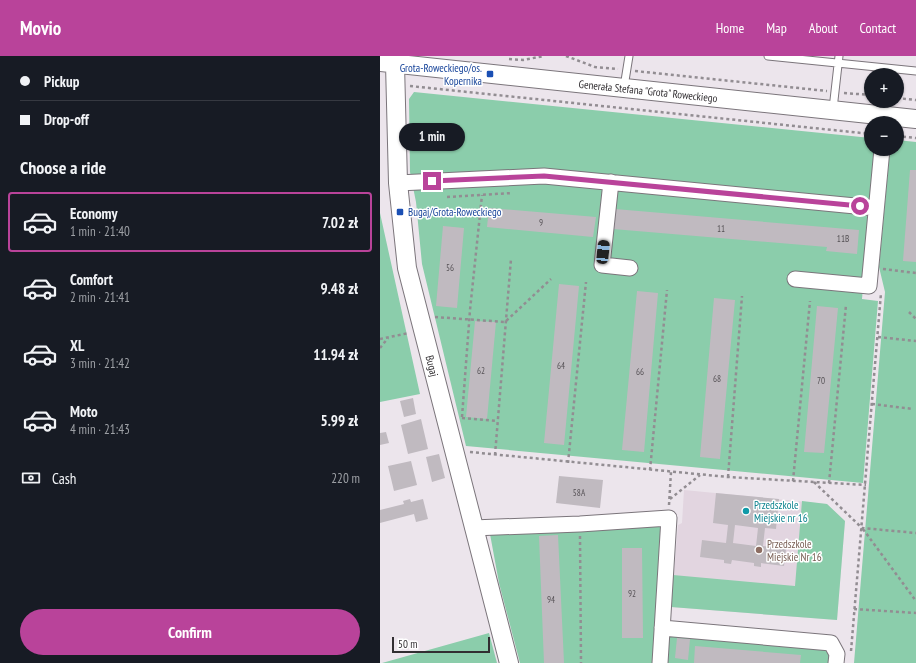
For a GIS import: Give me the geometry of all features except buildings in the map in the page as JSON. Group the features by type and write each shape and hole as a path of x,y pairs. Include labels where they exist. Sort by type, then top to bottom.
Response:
{"street":[{"name":"Generała Stefana \"Grota\" Roweckiego","path":"390,61 624,89 833,110 868,116"},
{"name":"Bugaj","path":"390,61 398,183 407,268 509,663"},
{"name":"Generała Stefana \"Grota\" Roweckiego","path":"904,118 916,118"},
{"path":"795,279 869,286 881,156"},
{"path":"398,183 544,176 876,208"},
{"path":"611,182 602,265 630,268"},
{"path":"473,528 580,524 669,518 660,663"},
{"path":"662,628 831,643 837,654 836,663"}],"lane":[{"path":"624,89 629,56"},
{"path":"768,56 916,71"},
{"path":"833,110 839,56"}],"path":[{"path":"502,58 523,60 544,56"},
{"path":"566,56 595,67 864,94"},
{"path":"409,86 864,133"},
{"path":"904,99 916,100"},
{"path":"904,137 916,138"},
{"path":"447,197 519,192"},
{"path":"462,418 469,319 482,195"},
{"path":"495,455 510,259"},
{"path":"890,270 916,273"},
{"path":"432,317 506,322 551,279"},
{"path":"568,463 586,282"},
{"path":"650,470 668,290"},
{"path":"850,655 866,485 881,292"},
{"path":"728,477 742,296"},
{"path":"793,481 810,302"},
{"path":"829,483 846,305"},
{"path":"909,312 916,319"},
{"path":"380,339 407,334"},
{"path":"878,337 916,341"},
{"path":"380,348 389,338"},
{"path":"872,404 913,409"},
{"path":"457,417 497,421"},
{"path":"466,452 568,463 728,477 866,485"},
{"path":"669,518 671,472"},
{"path":"670,499 700,474"},
{"path":"814,482 862,528 916,601"},
{"path":"580,524 581,663"},
{"path":"862,528 916,533"},
{"path":"854,609 916,613"}],"shaded area":[{"name":"Przedszkole Miejskie Nr 16","path":"684,490 827,504 845,521 837,620 671,607 678,525 682,523"}],"green space":[{"path":"414,92 864,137 864,156 874,156 862,299 878,301 863,483 466,446 422,264 416,202 410,172 409,99"},
{"path":"904,141 916,142 916,663 854,663 885,292 879,267 889,156 904,156"},
{"path":"380,213 420,394 380,402"},
{"path":"802,501 827,504 845,521 837,620 671,607 673,575 795,586"},
{"path":"659,524 663,532 656,632 828,648 831,663 520,663 499,583 490,534"},
{"path":"489,633 497,663 382,663"}],"place":[{"name":"Grota-Roweckiego/os. Kopernika","path":"490,74"},
{"name":"Bugaj/Grota-Roweckiego","path":"400,212"},
{"name":"Przedszkole Miejskie nr 16","path":"746,511"},
{"name":"Przedszkole Miejskie Nr 16","path":"759,550"}],"route":[{"path":"432,181 544,176 860,206"}]}
